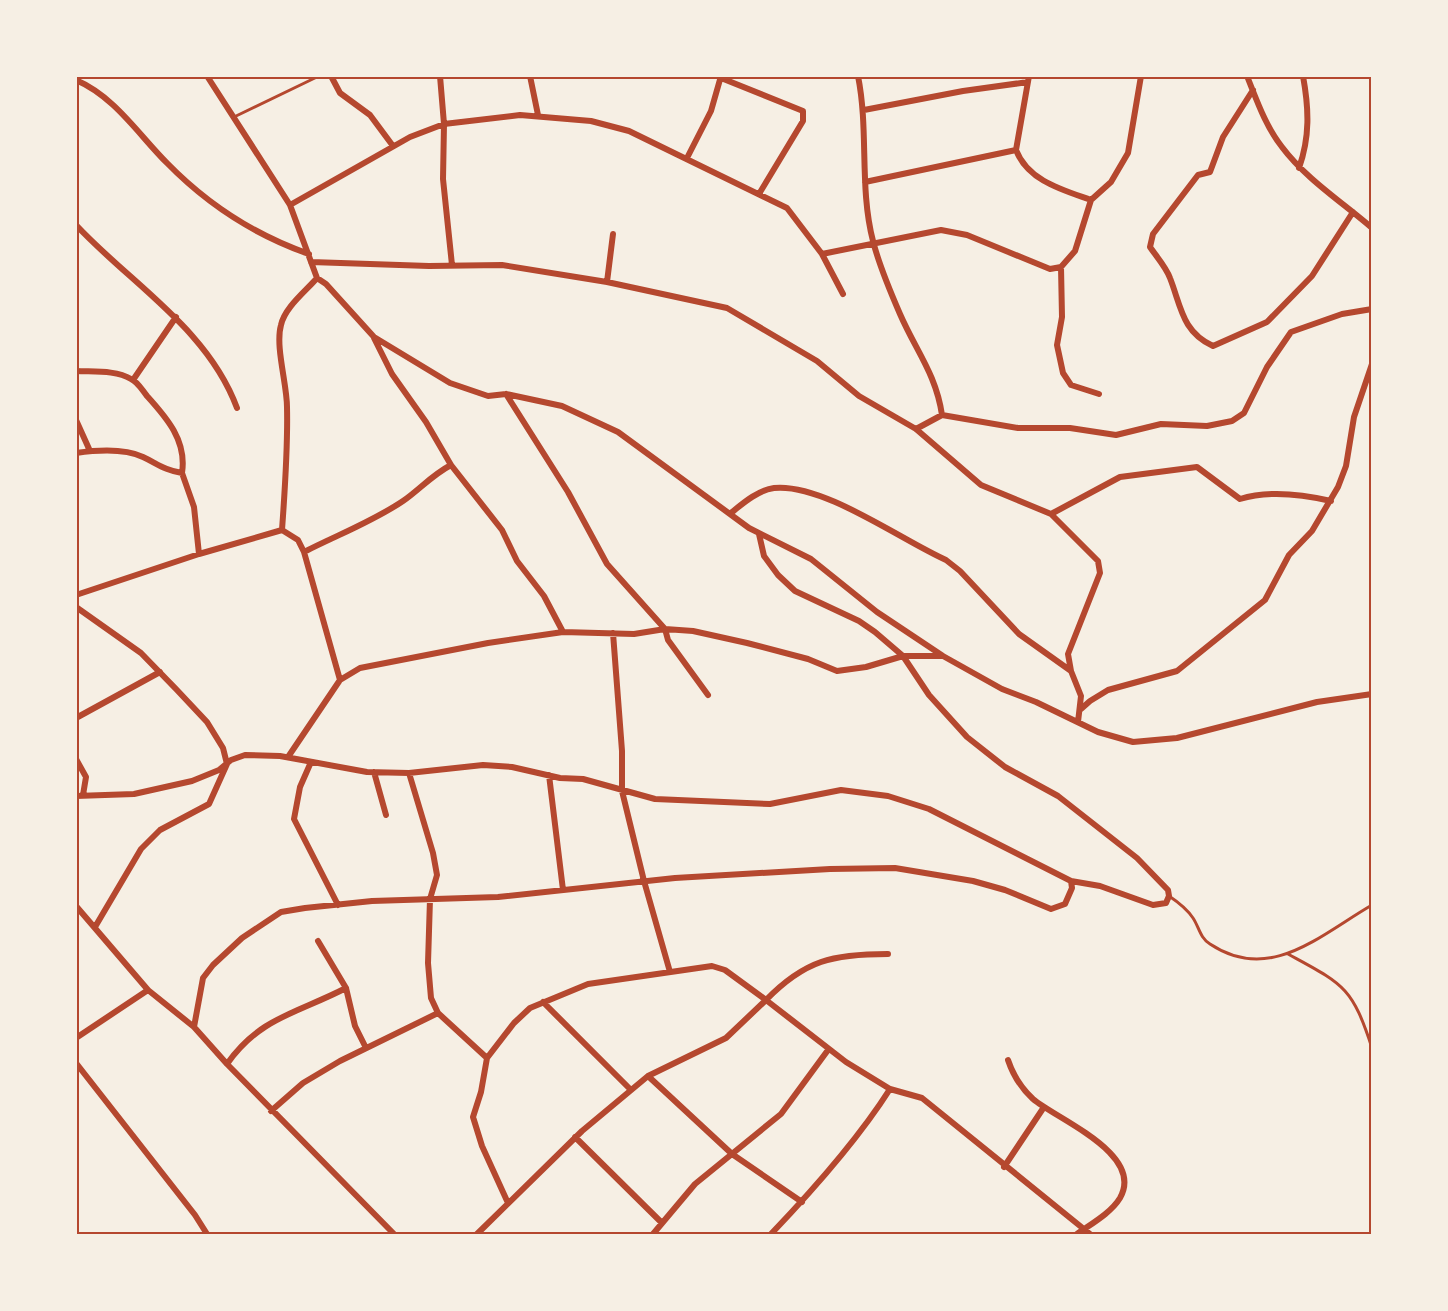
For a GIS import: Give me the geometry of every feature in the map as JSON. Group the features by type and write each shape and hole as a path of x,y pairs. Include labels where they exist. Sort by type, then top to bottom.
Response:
{"street":[{"path":"207,76 290,205 317,278 326,284 374,337 392,374 426,422 451,465 502,530 517,561 544,596 563,632"},
{"path":"331,76 340,93 370,115 393,146"},
{"path":"440,76 444,124 443,179 452,265"},
{"path":"530,76 538,115"},
{"path":"858,76 864,110 865,204 874,243 900,314 938,389 942,415"},
{"path":"822,254 940,230 975,238 1050,269 1061,267 1075,251 1091,200 1111,182 1128,153 1141,76"},
{"path":"1247,76 1262,113 1280,145 1299,168 1371,228"},
{"path":"1299,168 1307,145 1309,119 1303,76"},
{"path":"687,158 711,111 721,77 803,111 803,122 759,194"},
{"path":"864,110 1028,79 1016,150 1020,160 1051,186 1091,200"},
{"path":"76,80 102,95 138,129 166,163 215,205 274,242 309,254"},
{"path":"1252,90 1223,137 1210,172 1198,175 1153,234 1150,247 1170,277 1177,303 1192,332 1200,340 1213,346 1267,322 1312,276 1353,212"},
{"path":"290,205 354,171 393,146 444,124 477,118 538,115 600,123 629,131 787,208 822,254 843,294"},
{"path":"865,182 1016,150"},
{"path":"76,225 176,318 213,361 231,390 237,408"},
{"path":"607,282 613,234"},
{"path":"311,262 502,266 607,282 736,313 817,361 859,396 916,429 981,485 1051,514 1098,561 1100,573 1068,654 1071,671 1079,689 1081,710 1078,722"},
{"path":"1061,267 1062,317 1056,345 1063,373 1071,385 1099,394"},
{"path":"282,530 287,404 282,376 280,325 289,310 317,278"},
{"path":"916,429 942,415 1018,428 1070,428 1116,435 1161,424 1207,426 1232,421 1244,413 1267,367 1291,332 1342,314 1371,309"},
{"path":"133,380 176,318"},
{"path":"374,337 450,383 488,396 506,394 562,406 618,432 759,534 810,559 877,612 943,657 1002,689 1098,732 1133,742 1177,738 1317,702 1371,694"},
{"path":"1081,710 1108,690 1177,671 1249,614 1272,590 1289,555 1312,531 1331,501 1346,466 1354,417 1371,364"},
{"path":"76,371 121,374 133,380 169,420 180,443 184,463 182,473 194,507 199,554"},
{"path":"506,394 568,492 607,564 665,629 668,640 708,695"},
{"path":"76,420 90,451"},
{"path":"76,453 129,452 143,457 164,470 182,473"},
{"path":"304,552 372,520 404,500 437,473 451,465"},
{"path":"1051,514 1120,477 1197,467 1240,500 1259,493 1307,495 1331,501"},
{"path":"731,513 749,499 772,488 792,489 842,506 946,560 960,571 1019,634 1071,671"},
{"path":"76,595 199,554 282,530 298,540 304,552 340,680"},
{"path":"76,759 86,777 80,796 134,794 192,781 219,771 226,764 245,755 288,758 374,772 409,773 483,765 512,767 583,779 655,799 770,804 841,790 888,796 954,821 1071,881 1100,886 1153,905 1166,903 1169,896 1168,890 1137,858 1066,802 1042,786 1005,767 967,737 929,695 903,656 859,621 817,604 795,591 778,575 764,556 759,534"},
{"path":"76,607 141,653 160,672 207,722 224,748 226,764 209,804 160,830 141,849 95,927"},
{"path":"288,758 340,680 360,668 381,662 563,632 613,633 665,629 693,632 808,659 837,671 866,667 903,656 928,654 943,657"},
{"path":"613,633 622,751 622,791 644,881 670,972"},
{"path":"76,718 160,672"},
{"path":"311,762 300,787 294,819 338,905"},
{"path":"374,772 386,815"},
{"path":"409,773 433,853 437,875 430,899 428,963 431,998 438,1013 487,1058"},
{"path":"549,775 563,890"},
{"path":"194,1027 202,978 228,950 281,912 338,905 498,897 644,881 830,869 895,868 973,881 1005,890 1051,909 1065,904 1072,888 1071,881"},
{"path":"76,906 148,990 194,1027 271,1111 394,1234"},
{"path":"318,941 346,988 355,1026 366,1048"},
{"path":"477,1234 575,1137 648,1076 726,1038 803,968 825,959 853,954 888,954"},
{"path":"508,1203 482,1146 473,1117 481,1092 487,1058 514,1023 530,1008 588,984 712,966 734,975 828,1050 890,1089 922,1098 1004,1167 1090,1234"},
{"path":"227,1064 241,1044 265,1025 346,988"},
{"path":"76,1038 148,990"},
{"path":"543,1002 631,1090"},
{"path":"271,1111 303,1083 366,1048 438,1013"},
{"path":"653,1234 695,1184 781,1114 828,1050"},
{"path":"1008,1060 1021,1086 1044,1107 1109,1152 1123,1176 1120,1198 1077,1234"},
{"path":"76,1063 189,1207 207,1234"},
{"path":"648,1076 732,1154 802,1202"},
{"path":"771,1234 802,1202 877,1109 890,1089"},
{"path":"1004,1167 1044,1107"},
{"path":"575,1137 661,1222"}],"lane":[{"path":"234,117 319,76"},
{"path":"1169,896 1193,918 1205,940 1217,948 1250,960 1269,960 1288,954 1371,905"},
{"path":"1288,954 1348,992 1358,1006 1371,1048"}]}
